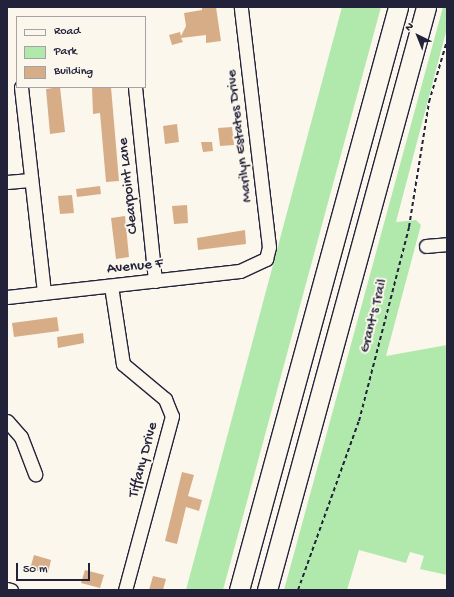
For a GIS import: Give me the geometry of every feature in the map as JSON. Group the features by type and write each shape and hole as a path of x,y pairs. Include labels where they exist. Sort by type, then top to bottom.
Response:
{"highway":[{"path":"239,590 398,7"},
{"path":"267,590 426,7"}],"street":[{"name":"Marilyn Estates Drive","path":"241,7 269,247 264,261"},
{"path":"21,88 30,180 44,293"},
{"name":"Clearpoint Lane","path":"135,88 155,281"},
{"path":"7,182 30,180"},
{"path":"426,246 447,244"},
{"name":"Avenue F","path":"7,298 240,271 264,261"},
{"name":"Tiffany Drive","path":"111,286 123,364 165,399 172,416 125,590"},
{"path":"7,420 21,437 34,474"},
{"path":"7,589 11,590"}],"path":[{"name":"Grant's Trail","path":"298,590 359,421 409,227 429,102 447,42"}],"green space":[{"path":"342,7 381,7 223,590 186,590"},
{"path":"443,7 447,7 447,28 396,222 416,220 421,225 386,356 447,345 447,575 420,569 424,556 410,552 406,563 359,550 347,590 284,590"}],"building":[{"path":"202,7 216,7 221,41 206,43 206,35 181,38 183,42 172,45 169,35 180,32 181,36 186,26 184,13 202,10"},
{"path":"60,88 65,132 50,134 46,89"},
{"path":"92,88 111,88 119,181 106,182 100,113 93,114"},
{"path":"177,124 179,142 165,144 163,126"},
{"path":"232,127 234,145 220,146 218,128"},
{"path":"201,142 212,142 213,151 203,152"},
{"path":"100,186 101,194 77,197 76,189"},
{"path":"72,195 74,213 60,214 58,196"},
{"path":"187,205 188,223 174,224 172,206"},
{"path":"125,216 129,257 116,259 111,218"},
{"path":"245,230 246,244 198,250 197,238"},
{"path":"57,317 59,331 14,337 12,323"},
{"path":"83,333 84,343 58,348 57,337"},
{"path":"182,472 194,475 188,496 202,500 199,511 186,507 177,544 165,541"},
{"path":"34,555 51,560 48,573 30,569"},
{"path":"85,570 104,575 100,588 81,583"},
{"path":"153,576 166,579 163,590 149,590"}]}
